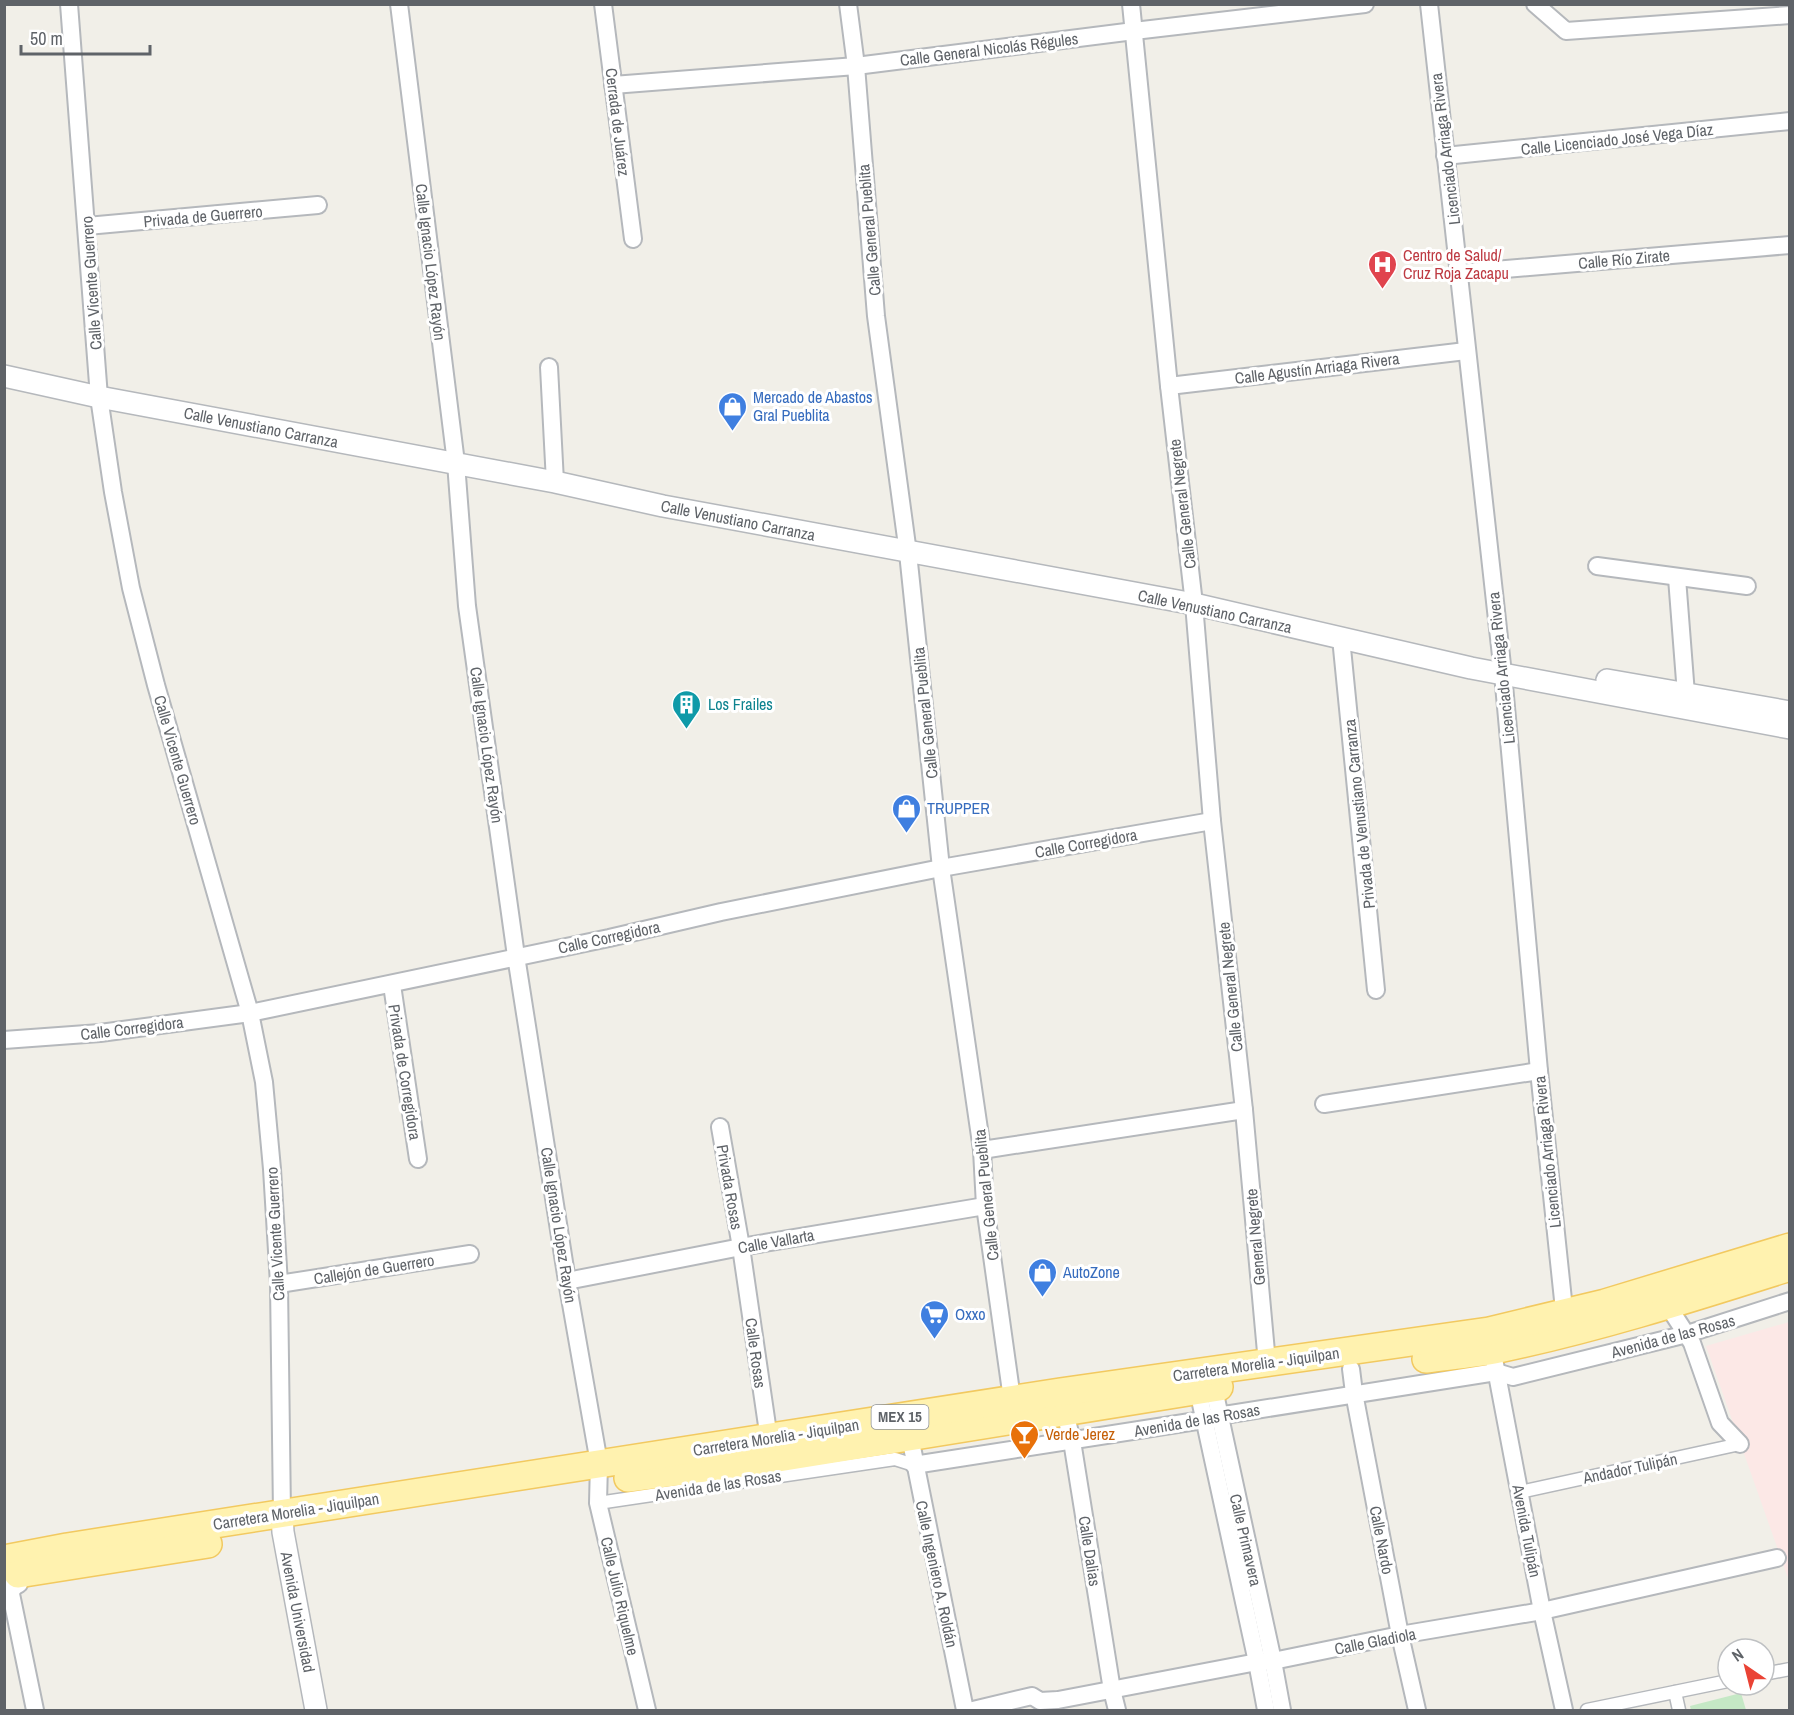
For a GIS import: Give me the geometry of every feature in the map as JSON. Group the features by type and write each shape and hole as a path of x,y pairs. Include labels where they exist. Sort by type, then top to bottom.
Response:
{"main road":[{"name":"Carretera Morelia - Jiquilpan","path":"1203,1380 1353,1381 1493,1351 1566,1323 1605,1303 1790,1247"},
{"name":"Carretera Morelia - Jiquilpan","path":"1566,1323 1668,1306 1790,1267"},
{"name":"Carretera Morelia - Jiquilpan","path":"6,1578 67,1547 282,1523 598,1483 770,1449 1203,1380 1267,1363 1493,1351"},
{"name":"Carretera Morelia - Jiquilpan","path":"770,1449 910,1437 1014,1410"},
{"name":"Carretera Morelia - Jiquilpan","path":"6,1578 282,1523"},
{"path":"4,1541 67,1547"}],"street":[{"name":"Calle Vicente Guerrero","path":"69,4 99,397 131,588 159,696 250,1013 264,1082 279,1284 282,1523"},
{"name":"Calle Ignacio López Rayón","path":"399,4 456,464 467,606 516,956 598,1483"},
{"name":"Cerrada de Juárez","path":"603,4 633,239"},
{"name":"Calle General Pueblita","path":"848,4 856,66 876,316 908,553 941,868 982,1150 985,1206 1014,1410"},
{"name":"Calle General Negrete","path":"1131,4 1169,386 1194,604 1212,821 1244,1110"},
{"name":"Calle General Nicolás Régules","path":"613,85 856,66 1365,4"},
{"name":"Licenciado Arriaga Rivera","path":"1429,4 1502,668 1539,1071 1566,1323"},
{"path":"1535,4 1566,31 1790,15"},
{"name":"Calle Licenciado José Vega Díaz","path":"1445,156 1790,121"},
{"name":"Privada de Guerrero","path":"87,226 318,205"},
{"name":"Calle Río Zirate","path":"1459,273 1790,245"},
{"name":"Calle Agustín Arriaga Rivera","path":"1169,386 1466,351"},
{"path":"549,367 555,482"},
{"name":"Calle Venustiano Carranza","path":"4,376 99,397 555,482 663,506 908,553 1194,604 1471,668 1502,668 1684,701 1790,728"},
{"path":"1597,566 1747,586"},
{"path":"1677,578 1684,701"},
{"name":"Privada de Venustiano Carranza","path":"1341,638 1376,990"},
{"name":"Calle Venustiano Carranza","path":"1684,701 1790,712"},
{"name":"Calle Corregidora","path":"4,1040 100,1033 250,1013 941,868 1212,821"},
{"name":"Privada de Corregidora","path":"392,985 418,1159"},
{"path":"1324,1104 1539,1071"},
{"path":"982,1150 1244,1110"},
{"name":"General Negrete","path":"1244,1110 1267,1363"},
{"name":"Privada Rosas","path":"720,1127 741,1247"},
{"name":"Calle Vallarta","path":"567,1281 741,1247 985,1206"},
{"name":"Calle Rosas","path":"741,1247 770,1449"},
{"name":"Callejón de Guerrero","path":"279,1284 470,1254"},
{"name":"Avenida de las Rosas","path":"1493,1351 1513,1377 1687,1334 1790,1301"},
{"path":"1668,1306 1692,1343 1720,1423 1740,1444"},
{"name":"Avenida Tulipán","path":"1493,1351 1542,1611 1564,1710"},
{"name":"Calle Primavera","path":"1203,1380 1265,1661 1282,1710"},
{"name":"Avenida de las Rosas","path":"598,1483 895,1458 914,1465 1211,1418 1353,1381"},
{"name":"Calle Nardo","path":"1353,1381 1416,1710"},
{"name":"Calle Dalias","path":"1062,1402 1072,1441 1117,1710"},
{"name":"Calle Ingeniero A. Roldán","path":"910,1437 965,1710"},
{"name":"Andador Tulipán","path":"1520,1492 1740,1444"},
{"name":"Calle Julio Riquelme","path":"598,1483 646,1710"},
{"name":"Avenida Universidad","path":"282,1523 316,1710"},
{"name":"Calle Gladiola","path":"973,1710 1032,1696 1040,1701 1058,1700 1400,1635 1542,1611 1777,1558"},
{"path":"6,1578 35,1710"},
{"name":"Calle Primavera","path":"1265,1661 1266,1710"},
{"path":"1587,1710 1716,1683"},
{"path":"1675,1692 1679,1710"}],"shaded area":[{"path":"1789,1322 1789,1581 1706,1346"}],"green space":[{"path":"1725,1697 1742,1697 1746,1710 1691,1710 1690,1706"}],"place":[{"name":"Centro de Salud/ Cruz Roja Zacapu","path":"1382,290"},
{"name":"Mercado de Abastos Gral Pueblita","path":"732,432"},
{"name":"Los Frailes","path":"687,730"},
{"name":"TRUPPER","path":"906,834"},
{"name":"AutoZone","path":"1042,1298"},
{"name":"Oxxo","path":"934,1340"},
{"name":"Verde Jerez","path":"1024,1460"}]}
